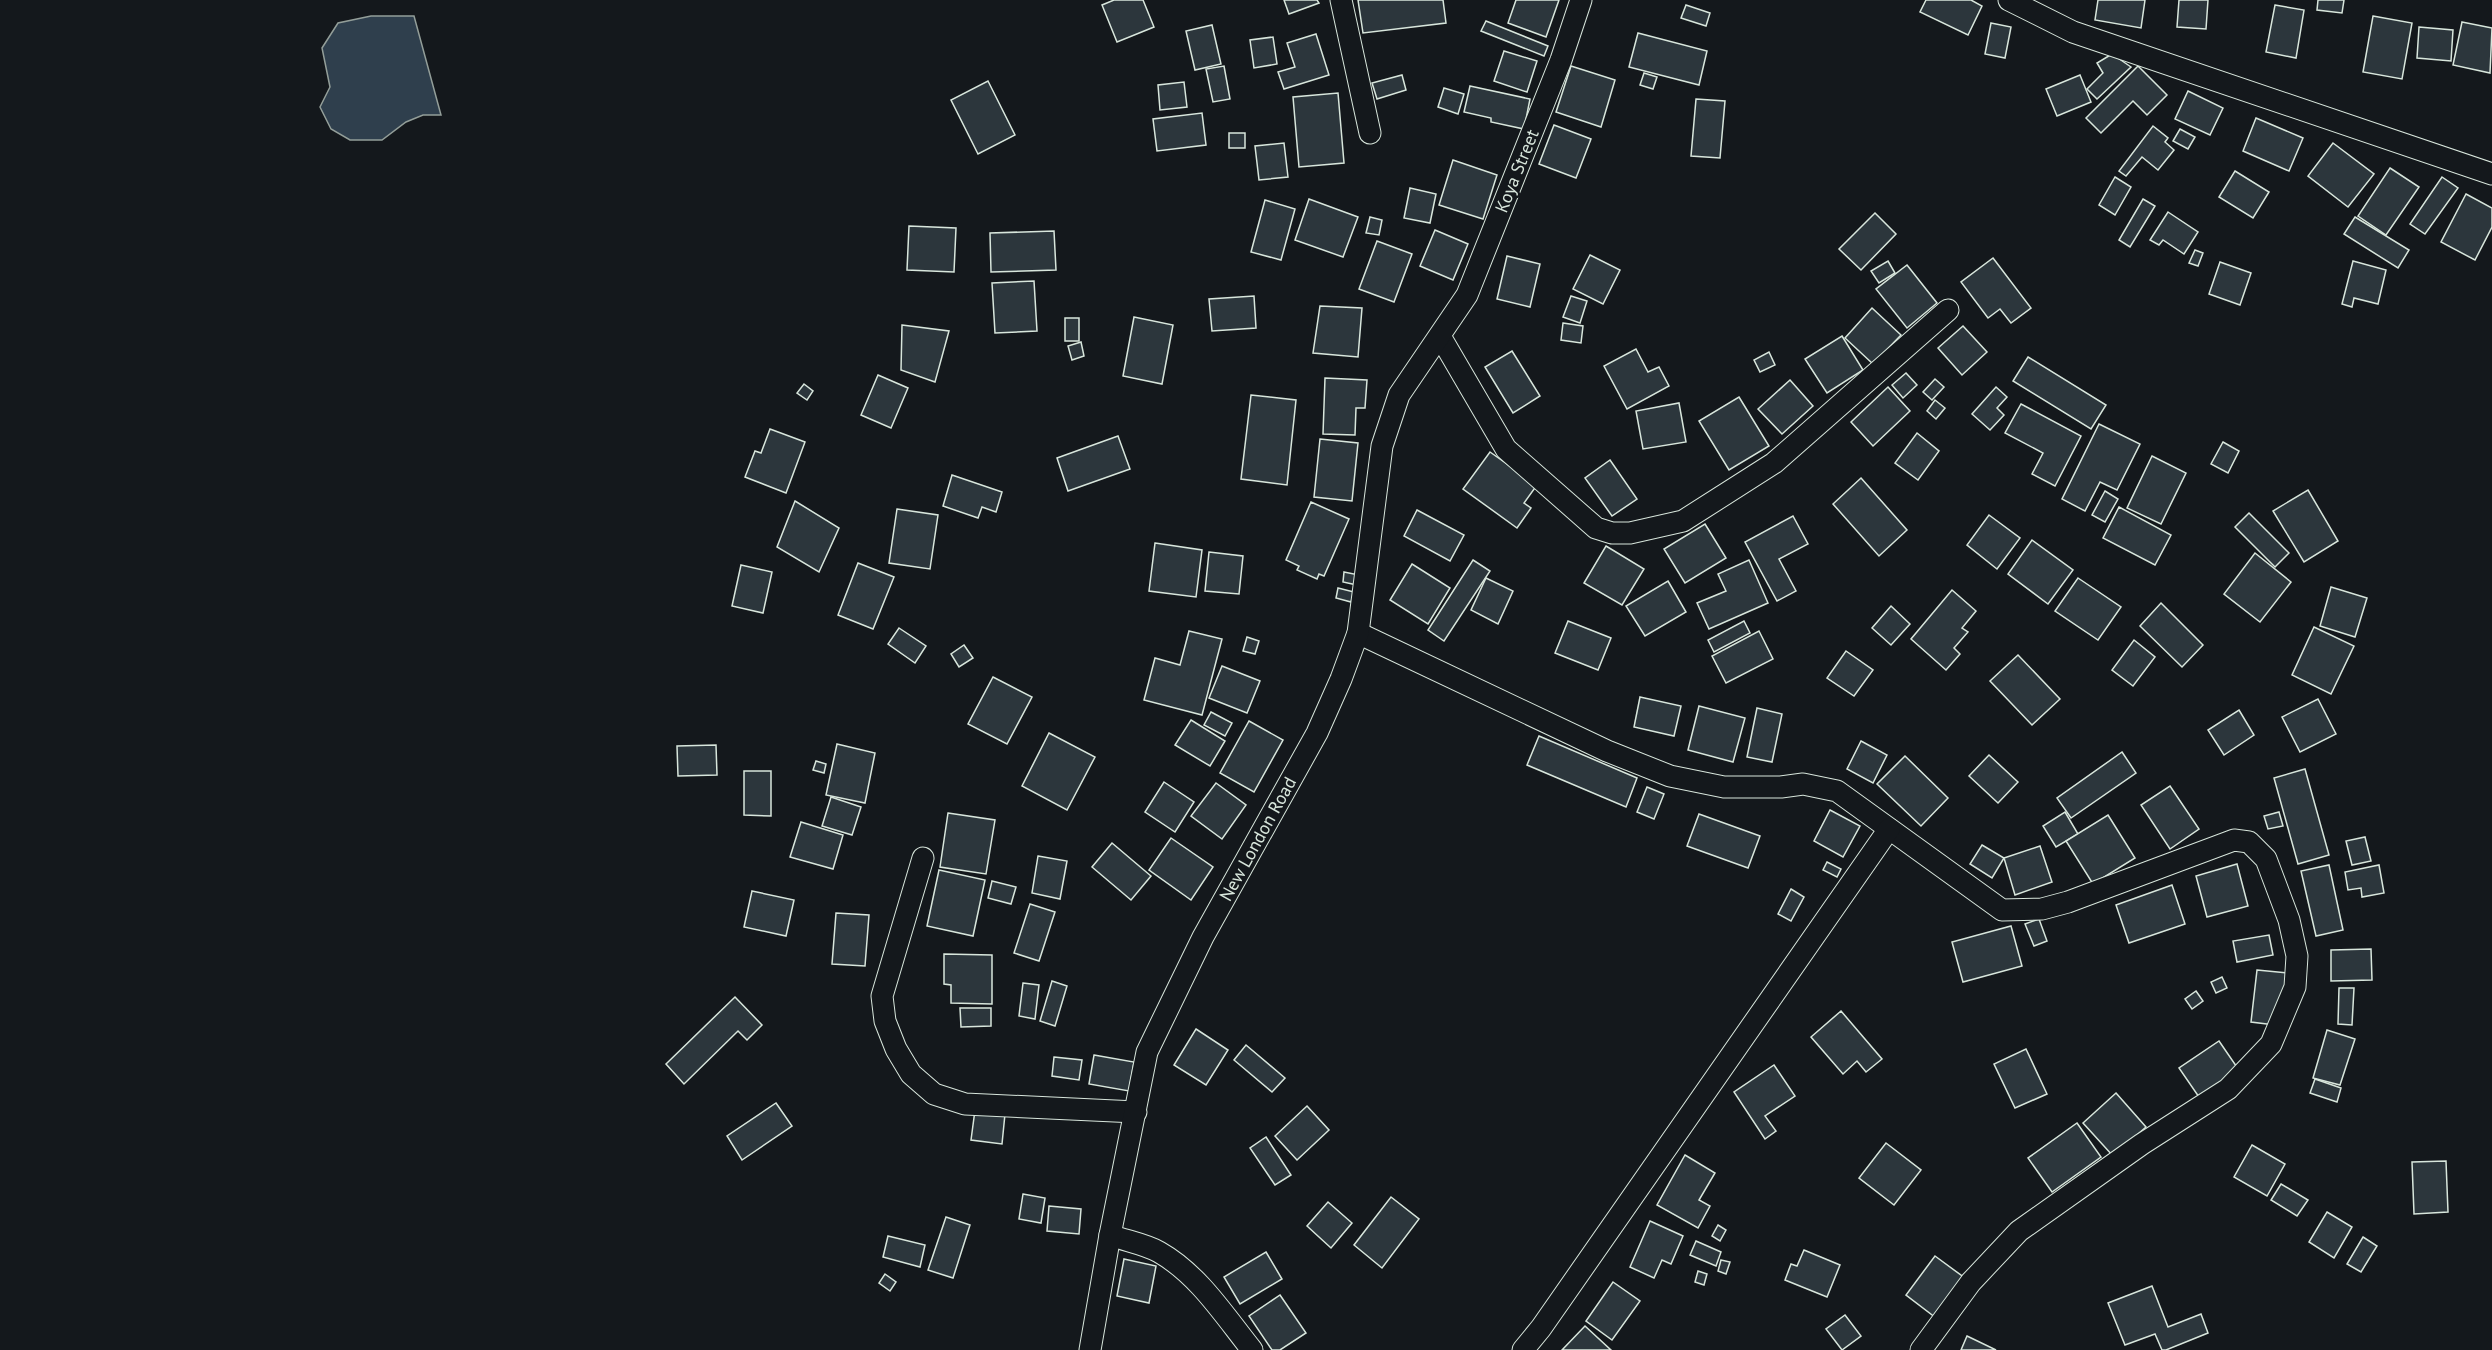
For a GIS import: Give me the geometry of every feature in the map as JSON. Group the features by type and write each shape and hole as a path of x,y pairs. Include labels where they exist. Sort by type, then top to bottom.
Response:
{"street":[{"path":"1341,0 1370,133"},
{"name":"Koya Street","path":"1440,336 1467,295 1561,60 1581,0"},
{"path":"2008,0 2073,32 2492,174"},
{"path":"1440,336 1506,449 1596,528 1612,533 1630,533 1683,520 1774,463 1948,309"},
{"name":"New London Road","path":"1090,1350 1110,1235 1147,1052 1203,937 1317,732 1341,679 1358,633 1383,446 1399,395 1440,336"},
{"path":"1358,633 1597,746 1670,776 1724,788 1781,787 1803,784 1837,791 2002,910 2042,909 2068,902 2234,840 2249,842 2266,859 2289,920 2297,956 2295,987 2271,1044 2228,1089 2142,1144 2019,1231 1971,1282 1921,1350"},
{"path":"1523,1350 1541,1328 1889,829"},
{"path":"923,858 882,996 885,1021 896,1049 911,1074 934,1094 965,1104 1136,1112"},
{"path":"1110,1235 1158,1251 1176,1264 1200,1285 1252,1350"}],"water":[{"path":"371,16 414,16 441,115 423,115 406,122 382,140 350,140 331,129 320,107 330,87 322,48 338,23"}],"building":[{"path":"1114,0 1143,0 1154,27 1117,42 1102,5"},
{"path":"1284,0 1317,0 1319,3 1289,14"},
{"path":"1358,0 1443,0 1446,23 1363,33"},
{"path":"1516,0 1559,0 1546,37 1508,23"},
{"path":"1926,0 1971,0 1982,6 1968,35 1920,12"},
{"path":"2098,0 2145,0 2141,28 2095,20"},
{"path":"2179,0 2208,0 2206,29 2177,27"},
{"path":"2318,0 2344,0 2342,13 2317,10"},
{"path":"1686,5 1710,13 1706,26 1681,18"},
{"path":"2275,5 2304,10 2296,58 2266,52"},
{"path":"2373,16 2412,23 2402,79 2363,72"},
{"path":"1486,21 1548,46 1544,56 1481,31"},
{"path":"2462,22 2492,28 2490,73 2453,65"},
{"path":"1991,23 2011,27 2005,58 1985,54"},
{"path":"1212,25 1221,64 1195,70 1186,31"},
{"path":"2419,27 2453,30 2451,61 2417,58"},
{"path":"1638,33 1707,51 1699,85 1629,67"},
{"path":"1316,34 1329,75 1284,89 1278,72 1295,67 1287,43"},
{"path":"1273,37 1277,64 1254,68 1250,40"},
{"path":"1504,51 1537,61 1527,92 1494,81"},
{"path":"2112,54 2131,67 2097,99 2087,89 2103,73 2097,63"},
{"path":"1224,66 1230,99 1213,102 1206,69"},
{"path":"1571,66 1615,80 1601,127 1556,112"},
{"path":"2138,66 2167,95 2147,115 2133,101 2101,133 2086,118"},
{"path":"1644,73 1657,77 1653,89 1640,85"},
{"path":"1402,75 1406,90 1377,99 1372,83"},
{"path":"2080,75 2091,102 2057,116 2046,89"},
{"path":"988,81 1015,135 978,154 951,100"},
{"path":"1184,82 1187,107 1160,110 1158,85"},
{"path":"1470,86 1530,99 1524,129 1491,122 1491,118 1464,112"},
{"path":"1444,88 1464,94 1458,114 1438,107"},
{"path":"2188,91 2223,108 2210,135 2175,119"},
{"path":"1338,93 1344,163 1299,167 1293,97"},
{"path":"1696,99 1725,101 1720,158 1691,156"},
{"path":"1202,113 1206,145 1157,151 1153,119"},
{"path":"2256,118 2303,138 2289,171 2243,151"},
{"path":"1554,125 1591,139 1576,178 1539,164"},
{"path":"2153,126 2168,138 2165,142 2174,150 2158,170 2142,157 2126,176 2119,171"},
{"path":"2180,129 2195,137 2188,149 2173,141"},
{"path":"1229,133 1245,133 1245,148 1229,148"},
{"path":"1284,143 1288,177 1259,180 1255,146"},
{"path":"2333,143 2374,174 2348,207 2308,176"},
{"path":"1453,160 1497,175 1483,219 1439,205"},
{"path":"2390,168 2419,187 2386,235 2358,216"},
{"path":"2235,171 2269,192 2253,218 2219,197"},
{"path":"2115,177 2131,187 2115,215 2099,205"},
{"path":"2442,177 2458,188 2425,234 2410,224"},
{"path":"1410,188 1436,194 1430,223 1404,218"},
{"path":"2466,194 2492,208 2492,227 2475,260 2441,242"},
{"path":"1309,199 1358,217 1343,257 1295,240"},
{"path":"2143,199 2155,206 2130,247 2119,240"},
{"path":"1265,200 1295,209 1281,260 1251,252"},
{"path":"2168,212 2198,232 2184,254 2163,240 2159,245 2150,240"},
{"path":"1875,213 1896,234 1861,270 1839,249"},
{"path":"1370,217 1382,220 1379,235 1366,233"},
{"path":"2355,217 2409,250 2398,268 2344,234"},
{"path":"909,226 956,228 954,272 907,270"},
{"path":"1435,230 1468,244 1453,280 1420,266"},
{"path":"1054,231 1056,270 991,272 990,233"},
{"path":"1377,241 1412,254 1394,302 1359,289"},
{"path":"2195,250 2203,253 2198,266 2189,263"},
{"path":"1590,255 1620,270 1603,304 1573,289"},
{"path":"1507,256 1540,264 1530,307 1497,299"},
{"path":"1993,258 2031,308 2011,323 2000,309 1988,318 1961,282"},
{"path":"1888,261 1895,273 1879,283 1871,271"},
{"path":"2353,261 2386,270 2378,304 2354,298 2352,307 2342,304"},
{"path":"2220,262 2251,273 2240,305 2209,294"},
{"path":"1907,265 1937,303 1907,328 1876,289"},
{"path":"1034,281 1037,331 995,333 992,283"},
{"path":"1254,296 1256,328 1212,331 1209,299"},
{"path":"1571,296 1587,301 1580,323 1563,317"},
{"path":"1320,306 1362,308 1358,357 1313,353"},
{"path":"1872,308 1901,335 1873,364 1845,338"},
{"path":"1134,317 1173,325 1162,384 1123,376"},
{"path":"1065,318 1079,318 1079,341 1065,341"},
{"path":"1563,323 1583,326 1581,343 1561,340"},
{"path":"902,325 949,331 935,382 901,370"},
{"path":"1963,326 1987,352 1962,375 1938,348"},
{"path":"1842,336 1863,370 1827,393 1805,359"},
{"path":"1081,342 1084,356 1072,360 1068,346"},
{"path":"1636,349 1648,372 1659,367 1669,386 1627,409 1604,366"},
{"path":"1512,351 1540,396 1513,413 1485,367"},
{"path":"1769,352 1775,365 1760,372 1754,360"},
{"path":"2028,357 2106,405 2091,429 2013,381"},
{"path":"1906,373 1917,385 1903,398 1892,385"},
{"path":"878,375 908,388 891,428 861,415"},
{"path":"1325,378 1367,380 1365,408 1356,408 1355,435 1323,434"},
{"path":"1935,379 1944,387 1932,400 1923,392"},
{"path":"1790,380 1813,406 1782,434 1758,409"},
{"path":"804,384 813,391 807,400 797,393"},
{"path":"1888,387 1910,411 1873,446 1851,422"},
{"path":"1996,387 2007,397 1997,408 2004,415 1990,430 1972,414"},
{"path":"1251,395 1296,400 1287,485 1241,479"},
{"path":"1739,397 1769,446 1729,470 1699,421"},
{"path":"1935,400 1945,408 1936,419 1927,411"},
{"path":"1679,403 1686,442 1643,449 1636,411"},
{"path":"2021,404 2081,436 2055,486 2032,474 2043,453 2005,433"},
{"path":"2099,424 2140,444 2117,490 2100,482 2085,511 2062,499"},
{"path":"770,429 805,442 786,493 745,477 755,451 761,453"},
{"path":"1917,433 1939,451 1918,480 1895,463"},
{"path":"1118,436 1130,469 1068,491 1057,458"},
{"path":"1320,439 1358,443 1352,501 1314,497"},
{"path":"2223,442 2239,451 2228,473 2211,464"},
{"path":"1490,452 1537,485 1524,503 1531,508 1517,528 1463,489"},
{"path":"2152,456 2186,473 2161,524 2127,508"},
{"path":"1610,460 1637,499 1612,516 1585,478"},
{"path":"952,475 1002,492 996,512 982,507 978,518 943,506"},
{"path":"1861,478 1907,530 1879,556 1833,504"},
{"path":"2308,490 2338,541 2304,562 2273,511"},
{"path":"2105,491 2118,499 2105,522 2092,515"},
{"path":"795,501 839,528 819,572 777,547"},
{"path":"1311,502 1349,519 1324,576 1319,574 1317,579 1297,570 1299,566 1286,560"},
{"path":"2119,507 2171,535 2155,565 2103,538"},
{"path":"897,509 938,515 930,569 889,563"},
{"path":"1417,510 1464,535 1450,561 1404,536"},
{"path":"2249,513 2289,553 2275,567 2235,527"},
{"path":"1989,515 2020,538 1997,569 1967,545"},
{"path":"1793,516 1808,544 1779,559 1796,591 1777,601 1745,542"},
{"path":"1705,524 1726,558 1685,583 1664,549"},
{"path":"2032,540 2073,570 2048,604 2008,574"},
{"path":"1155,543 1202,550 1196,597 1149,591"},
{"path":"1606,546 1644,569 1622,605 1584,583"},
{"path":"1209,552 1243,556 1239,594 1205,591"},
{"path":"2255,553 2291,582 2260,622 2224,594"},
{"path":"1473,560 1490,571 1444,641 1428,630"},
{"path":"1749,560 1768,603 1709,629 1697,603 1726,591 1718,574"},
{"path":"858,563 894,577 873,629 838,615"},
{"path":"1412,564 1450,588 1428,624 1390,600"},
{"path":"741,565 772,572 763,613 732,606"},
{"path":"1344,572 1359,575 1357,585 1343,582"},
{"path":"1486,578 1513,591 1498,624 1471,610"},
{"path":"2078,578 2121,607 2098,640 2055,611"},
{"path":"1668,581 1686,612 1645,636 1626,606"},
{"path":"2331,587 2367,598 2355,637 2320,626"},
{"path":"1338,588 1354,592 1351,602 1336,598"},
{"path":"1952,590 1976,611 1962,628 1968,632 1954,648 1960,654 1946,670 1911,639"},
{"path":"2161,603 2203,645 2182,667 2140,626"},
{"path":"1891,606 1910,624 1891,645 1872,628"},
{"path":"1568,621 1611,638 1598,670 1555,653"},
{"path":"1744,621 1750,633 1714,652 1708,640"},
{"path":"2314,627 2354,646 2331,694 2292,675"},
{"path":"899,628 926,646 915,663 888,644"},
{"path":"1189,631 1222,639 1202,715 1144,700 1155,658 1180,665"},
{"path":"1759,631 1773,659 1726,683 1712,656"},
{"path":"1247,637 1259,641 1255,654 1243,651"},
{"path":"2134,640 2155,657 2133,686 2112,670"},
{"path":"964,645 973,658 959,667 951,654"},
{"path":"1846,651 1873,670 1854,696 1827,678"},
{"path":"2018,655 2060,699 2032,725 1990,681"},
{"path":"1222,666 1260,681 1247,713 1209,698"},
{"path":"993,677 1032,697 1007,744 968,724"},
{"path":"1640,697 1681,706 1674,736 1634,727"},
{"path":"2318,699 2336,734 2300,752 2282,717"},
{"path":"1699,706 1745,718 1733,762 1688,750"},
{"path":"1757,708 1782,714 1772,762 1747,757"},
{"path":"2239,710 2254,735 2224,755 2208,730"},
{"path":"1211,712 1232,723 1225,736 1204,725"},
{"path":"1191,720 1225,741 1210,766 1175,745"},
{"path":"1249,721 1283,740 1254,792 1220,773"},
{"path":"1049,733 1095,757 1067,810 1022,786"},
{"path":"1539,736 1637,778 1626,807 1527,765"},
{"path":"1861,741 1887,755 1873,783 1847,769"},
{"path":"837,744 875,753 865,803 826,795"},
{"path":"716,745 717,775 678,776 677,746"},
{"path":"2122,752 2136,773 2071,818 2057,798"},
{"path":"1989,755 2018,782 1998,803 1969,776"},
{"path":"1905,756 1948,798 1921,826 1877,784"},
{"path":"816,761 826,764 824,773 813,770"},
{"path":"2305,769 2329,855 2298,864 2274,778"},
{"path":"744,771 771,771 771,816 744,815"},
{"path":"1164,782 1194,802 1175,832 1145,812"},
{"path":"1216,783 1246,805 1222,839 1191,816"},
{"path":"2170,786 2199,829 2170,849 2141,805"},
{"path":"1647,787 1664,794 1654,819 1637,812"},
{"path":"831,797 861,807 852,835 822,826"},
{"path":"1830,810 1860,826 1843,857 1814,841"},
{"path":"2065,812 2078,834 2056,847 2043,826"},
{"path":"2279,812 2283,826 2268,829 2264,816"},
{"path":"948,813 995,820 986,874 940,867"},
{"path":"1699,814 1760,836 1748,868 1687,846"},
{"path":"2108,815 2135,858 2093,884 2066,841"},
{"path":"801,822 843,835 833,869 790,857"},
{"path":"2365,837 2371,861 2352,865 2346,841"},
{"path":"1171,838 1213,867 1191,900 1149,870"},
{"path":"1112,843 1151,876 1131,900 1092,867"},
{"path":"1982,845 2004,858 1992,878 1970,864"},
{"path":"2040,846 2052,882 2015,895 2004,858"},
{"path":"1038,856 1067,861 1060,899 1032,893"},
{"path":"1827,862 1841,869 1837,877 1823,870"},
{"path":"2237,864 2248,906 2207,917 2196,876"},
{"path":"2329,865 2343,930 2316,936 2301,871"},
{"path":"2379,865 2384,893 2362,897 2361,888 2348,890 2345,872"},
{"path":"939,870 985,880 973,936 927,926"},
{"path":"992,881 1016,887 1011,904 988,898"},
{"path":"2172,885 2185,924 2129,943 2116,905"},
{"path":"1791,889 1804,897 1791,921 1778,914"},
{"path":"752,891 794,900 786,936 744,927"},
{"path":"1030,904 1055,912 1039,961 1014,953"},
{"path":"836,913 869,915 865,966 832,964"},
{"path":"2039,919 2047,941 2034,946 2025,924"},
{"path":"2011,926 2022,966 1963,982 1952,942"},
{"path":"2269,935 2273,955 2237,962 2233,941"},
{"path":"2371,949 2372,980 2331,981 2331,950"},
{"path":"944,954 992,955 992,1004 951,1003 951,985 944,984"},
{"path":"2257,970 2288,973 2283,1026 2251,1022"},
{"path":"2222,977 2227,988 2216,993 2211,982"},
{"path":"1052,981 1067,986 1055,1026 1040,1021"},
{"path":"1023,983 1039,985 1035,1019 1019,1016"},
{"path":"2339,988 2354,988 2352,1025 2338,1024"},
{"path":"2196,991 2203,1001 2192,1009 2185,999"},
{"path":"735,997 762,1025 747,1040 738,1031 684,1084 666,1064"},
{"path":"960,1008 991,1008 991,1026 961,1027"},
{"path":"1841,1011 1882,1059 1866,1072 1857,1061 1843,1074 1811,1037"},
{"path":"1196,1029 1228,1050 1206,1085 1174,1065"},
{"path":"2327,1030 2355,1039 2340,1085 2313,1078"},
{"path":"2219,1041 2241,1073 2201,1100 2179,1068"},
{"path":"1246,1045 1285,1078 1272,1092 1234,1060"},
{"path":"2026,1049 2047,1094 2015,1108 1994,1064"},
{"path":"1094,1055 1134,1062 1129,1091 1089,1084"},
{"path":"1054,1057 1082,1060 1079,1080 1052,1076"},
{"path":"1774,1065 1795,1096 1765,1116 1776,1131 1765,1139 1734,1092"},
{"path":"2315,1079 2341,1088 2337,1102 2310,1093"},
{"path":"2116,1093 2146,1127 2113,1156 2083,1123"},
{"path":"776,1103 792,1126 742,1160 727,1136"},
{"path":"1307,1106 1329,1130 1297,1160 1275,1136"},
{"path":"975,1110 1005,1114 1002,1144 971,1140"},
{"path":"2077,1123 2101,1157 2052,1192 2028,1158"},
{"path":"1266,1137 1291,1175 1275,1185 1250,1148"},
{"path":"1886,1143 1921,1170 1894,1205 1859,1178"},
{"path":"2252,1145 2285,1164 2267,1196 2234,1177"},
{"path":"1685,1155 1715,1173 1699,1200 1710,1206 1698,1228 1657,1205"},
{"path":"2446,1161 2448,1212 2414,1214 2412,1162"},
{"path":"2281,1184 2308,1200 2297,1216 2271,1200"},
{"path":"1023,1194 1045,1198 1041,1223 1019,1219"},
{"path":"1391,1197 1419,1219 1382,1268 1354,1245"},
{"path":"1328,1202 1352,1223 1331,1248 1307,1226"},
{"path":"1049,1206 1081,1209 1079,1234 1047,1231"},
{"path":"2327,1212 2352,1227 2334,1258 2309,1242"},
{"path":"946,1217 970,1225 953,1278 928,1270"},
{"path":"1650,1221 1683,1236 1671,1264 1662,1260 1654,1278 1630,1267"},
{"path":"1718,1225 1726,1230 1720,1241 1712,1236"},
{"path":"888,1236 925,1245 920,1267 883,1257"},
{"path":"2363,1237 2377,1246 2361,1272 2347,1264"},
{"path":"1696,1241 1721,1252 1716,1266 1690,1255"},
{"path":"1804,1250 1840,1265 1827,1297 1785,1280 1791,1264 1797,1266"},
{"path":"1266,1252 1282,1279 1240,1304 1224,1277"},
{"path":"1935,1256 1969,1281 1940,1321 1906,1295"},
{"path":"1124,1259 1156,1266 1149,1303 1117,1296"},
{"path":"1721,1260 1730,1262 1726,1274 1718,1271"},
{"path":"1698,1271 1707,1274 1704,1285 1695,1282"},
{"path":"885,1274 896,1282 890,1291 879,1283"},
{"path":"1613,1282 1640,1301 1612,1340 1586,1321"},
{"path":"2152,1286 2168,1327 2201,1314 2208,1333 2166,1350 2162,1350 2155,1334 2125,1345 2108,1303"},
{"path":"1280,1295 1306,1333 1280,1350 1272,1350 1249,1316"},
{"path":"1845,1315 1861,1336 1842,1350 1826,1329"},
{"path":"1585,1326 1611,1350 1562,1350"},
{"path":"1967,1336 1996,1350 1961,1350"}]}
